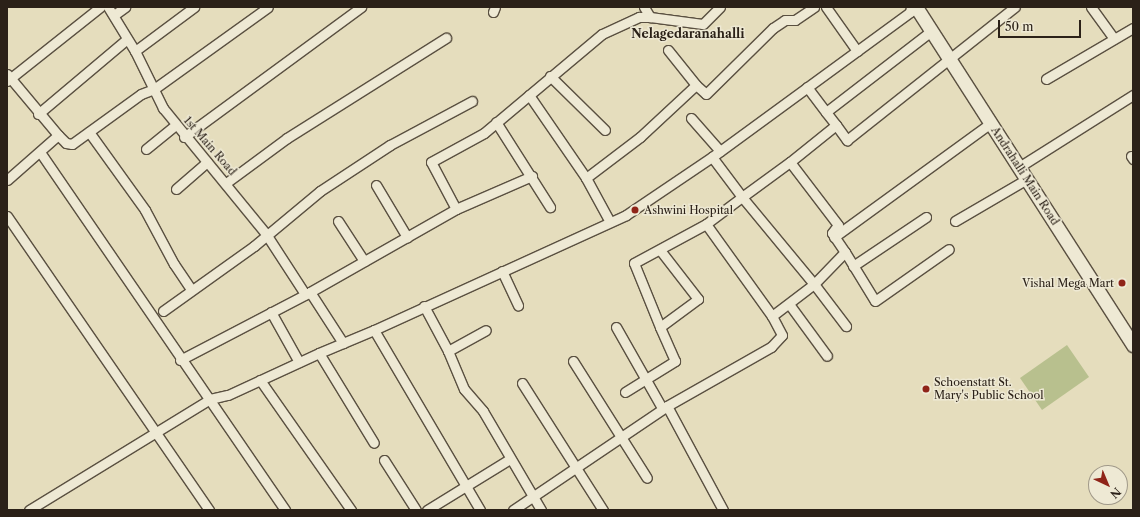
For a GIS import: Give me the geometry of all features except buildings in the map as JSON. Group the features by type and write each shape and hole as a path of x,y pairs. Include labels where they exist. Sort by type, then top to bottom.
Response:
{"main road":[{"name":"Andrahalli Main Road","path":"910,8 932,30 1019,167 1131,336"}],"street":[{"path":"100,7 8,78 38,114 66,143 72,144 141,94 154,89 268,7"},
{"name":"1st Main Road","path":"108,7 135,52 163,108 184,137 226,184 266,234 342,344"},
{"path":"114,15 125,7"},
{"path":"135,52 194,7"},
{"path":"184,137 362,7"},
{"path":"644,7 650,16"},
{"path":"456,209 431,162 484,133 550,76 602,34 639,18 650,16 703,24 720,7"},
{"path":"668,50 696,85 706,94 773,28 785,20 795,20 814,7"},
{"path":"826,7 857,50"},
{"path":"807,87 847,140 1015,7"},
{"path":"29,510 210,399 228,395 626,215 712,156 807,87 910,8"},
{"path":"1093,8 1114,39"},
{"path":"1046,79 1133,28"},
{"path":"826,112 932,30"},
{"path":"226,184 286,138 446,38"},
{"path":"38,114 127,40"},
{"path":"550,76 605,130"},
{"path":"586,178 640,137 696,85"},
{"path":"529,95 586,178 610,222"},
{"path":"1019,167 1133,95"},
{"path":"163,311 191,289 254,246 266,234 320,191 390,145 472,101"},
{"path":"691,118 720,150"},
{"path":"496,122 532,176 550,207"},
{"path":"834,237 991,123"},
{"path":"146,149 176,125"},
{"path":"625,392 675,361 634,263 706,224 790,162 836,125"},
{"path":"89,132 145,210 174,264 191,289"},
{"path":"7,180 58,135"},
{"path":"40,152 180,360 210,399 285,510"},
{"path":"712,156 742,197 814,284 846,326"},
{"path":"176,189 207,162"},
{"path":"790,162 838,225 832,233 875,301 949,249"},
{"path":"180,360 308,293 456,209 532,176"},
{"path":"955,221 1027,179"},
{"path":"376,185 407,237"},
{"path":"7,216 57,292 157,432 209,510"},
{"path":"853,266 926,218"},
{"path":"338,221 364,261"},
{"path":"513,510 664,407 771,347 782,335 772,316 706,224"},
{"path":"660,250 698,299 660,326"},
{"path":"772,316 814,284 845,252"},
{"path":"502,271 518,305"},
{"path":"789,304 827,356"},
{"path":"424,306 448,351 464,389 483,411 541,510"},
{"path":"271,312 299,362"},
{"path":"616,327 723,510"},
{"path":"374,330 464,486 480,510"},
{"path":"448,351 486,330"},
{"path":"319,353 374,443"},
{"path":"573,361 646,478"},
{"path":"260,380 351,510"},
{"path":"522,383 603,510"},
{"path":"428,510 464,486 510,459"},
{"path":"384,460 416,510"}],"green space":[{"path":"1067,345 1089,377 1042,410 1020,378"}],"place":[{"name":"Ashwini Hospital","path":"635,210"},
{"name":"Vishal Mega Mart","path":"1122,283"},
{"name":"Schoenstatt St. Mary's Public School","path":"926,389"}],"district":[{"name":"Nelagedaranahalli","path":"688,34"}]}
